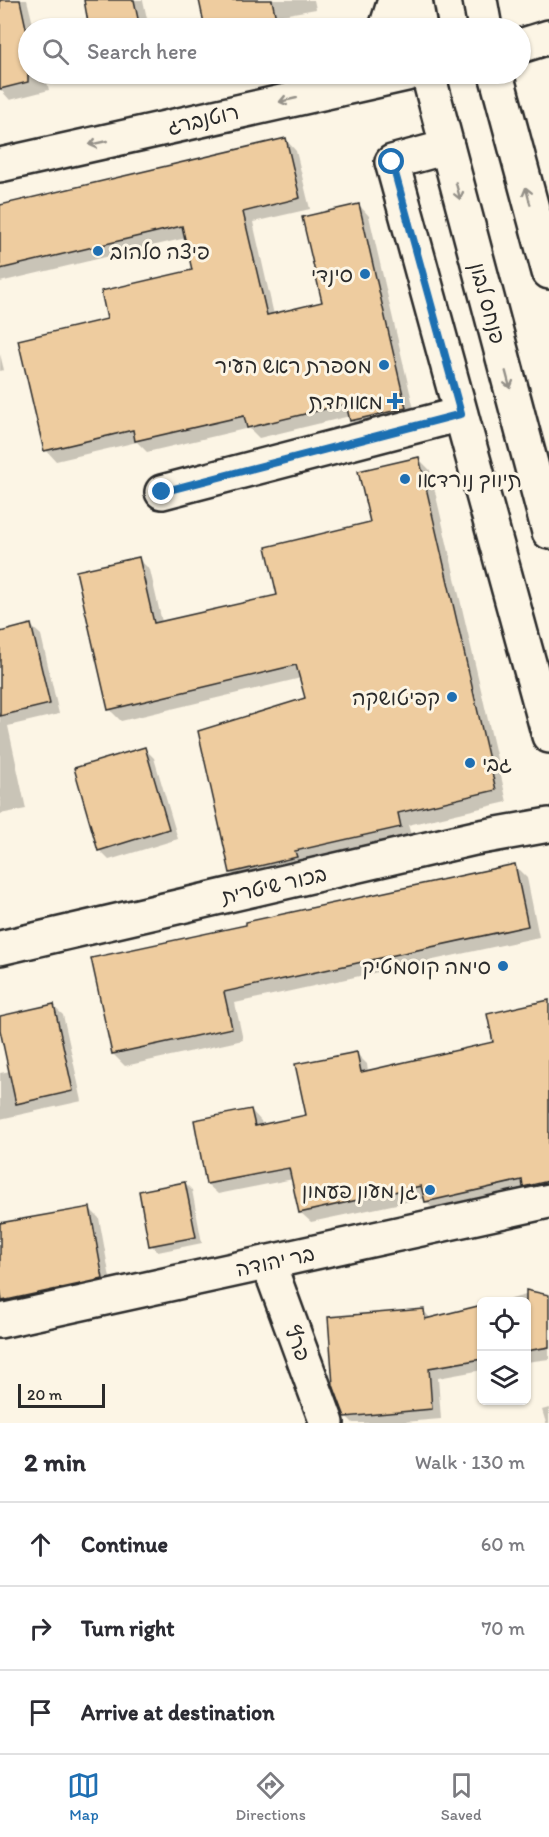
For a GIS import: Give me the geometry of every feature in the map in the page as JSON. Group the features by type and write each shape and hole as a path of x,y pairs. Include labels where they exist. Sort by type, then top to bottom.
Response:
{"street":[{"path":"391,18 395,0"},
{"path":"415,0 418,18"},
{"path":"480,0 483,18"},
{"path":"531,43 549,37"},
{"name":"רוטנברג","path":"0,165 335,84"},
{"name":"פנחס לבון","path":"431,84 549,532"},
{"path":"499,84 549,272"},
{"path":"447,147 392,162 549,736"},
{"path":"162,492 461,414"},
{"name":"בכור שיטרית","path":"0,948 476,838 549,825"},
{"name":"בר יהודה","path":"0,1321 549,1201"},
{"name":"פרץ","path":"268,1262 327,1423"}],"building":[{"path":"0,0 20,0 24,18 18,18 18,84 20,84 0,89"},
{"path":"84,0 134,0 138,18 87,18"},
{"path":"199,0 272,0 276,18 203,18"},
{"path":"286,138 300,198 243,212 267,315 322,302 302,217 359,204 406,408 350,421 346,404 247,428 244,416 135,441 133,430 44,451 18,340 107,319 101,291 192,270 182,226 0,269 0,205"},
{"path":"419,457 496,790 398,813 401,827 295,851 297,857 230,873 198,731 305,698 296,665 108,710 76,571 139,557 154,623 277,595 266,547 370,522 358,471"},
{"path":"31,624 50,704 0,716 0,632"},
{"path":"145,747 169,829 98,851 74,768"},
{"path":"515,864 528,926 224,992 232,1028 112,1054 91,958"},
{"path":"549,1000 549,1181 523,1187 522,1180 425,1202 421,1186 299,1213 289,1168 206,1184 194,1120 251,1109 255,1126 306,1115 295,1064 357,1052 361,1072 493,1042 487,1014"},
{"path":"54,1004 73,1091 16,1104 0,1030 0,1016"},
{"path":"185,1182 196,1237 149,1246 139,1191"},
{"path":"90,1207 103,1279 2,1301 0,1223"},
{"path":"526,1290 549,1295 549,1347 531,1350 531,1297 526,1297"},
{"path":"477,1306 477,1360 429,1368 432,1409 345,1417 333,1385 328,1317 424,1309 425,1319"}],"place":[{"name":"פיצה סלהוב","path":"98,251"},
{"name":"סינדי","path":"365,274"},
{"name":"מספרת ראש העיר","path":"384,365"},
{"name":"מאוחדת","path":"395,401"},
{"name":"תיווך נורדאו","path":"405,479"},
{"name":"קפיטושקה","path":"452,697"},
{"name":"גבי","path":"470,763"},
{"name":"סימה קוסמטיק","path":"503,966"},
{"name":"גן מעון פעמון","path":"430,1190"}],"route":[{"path":"162,492 461,414 392,162"}]}
